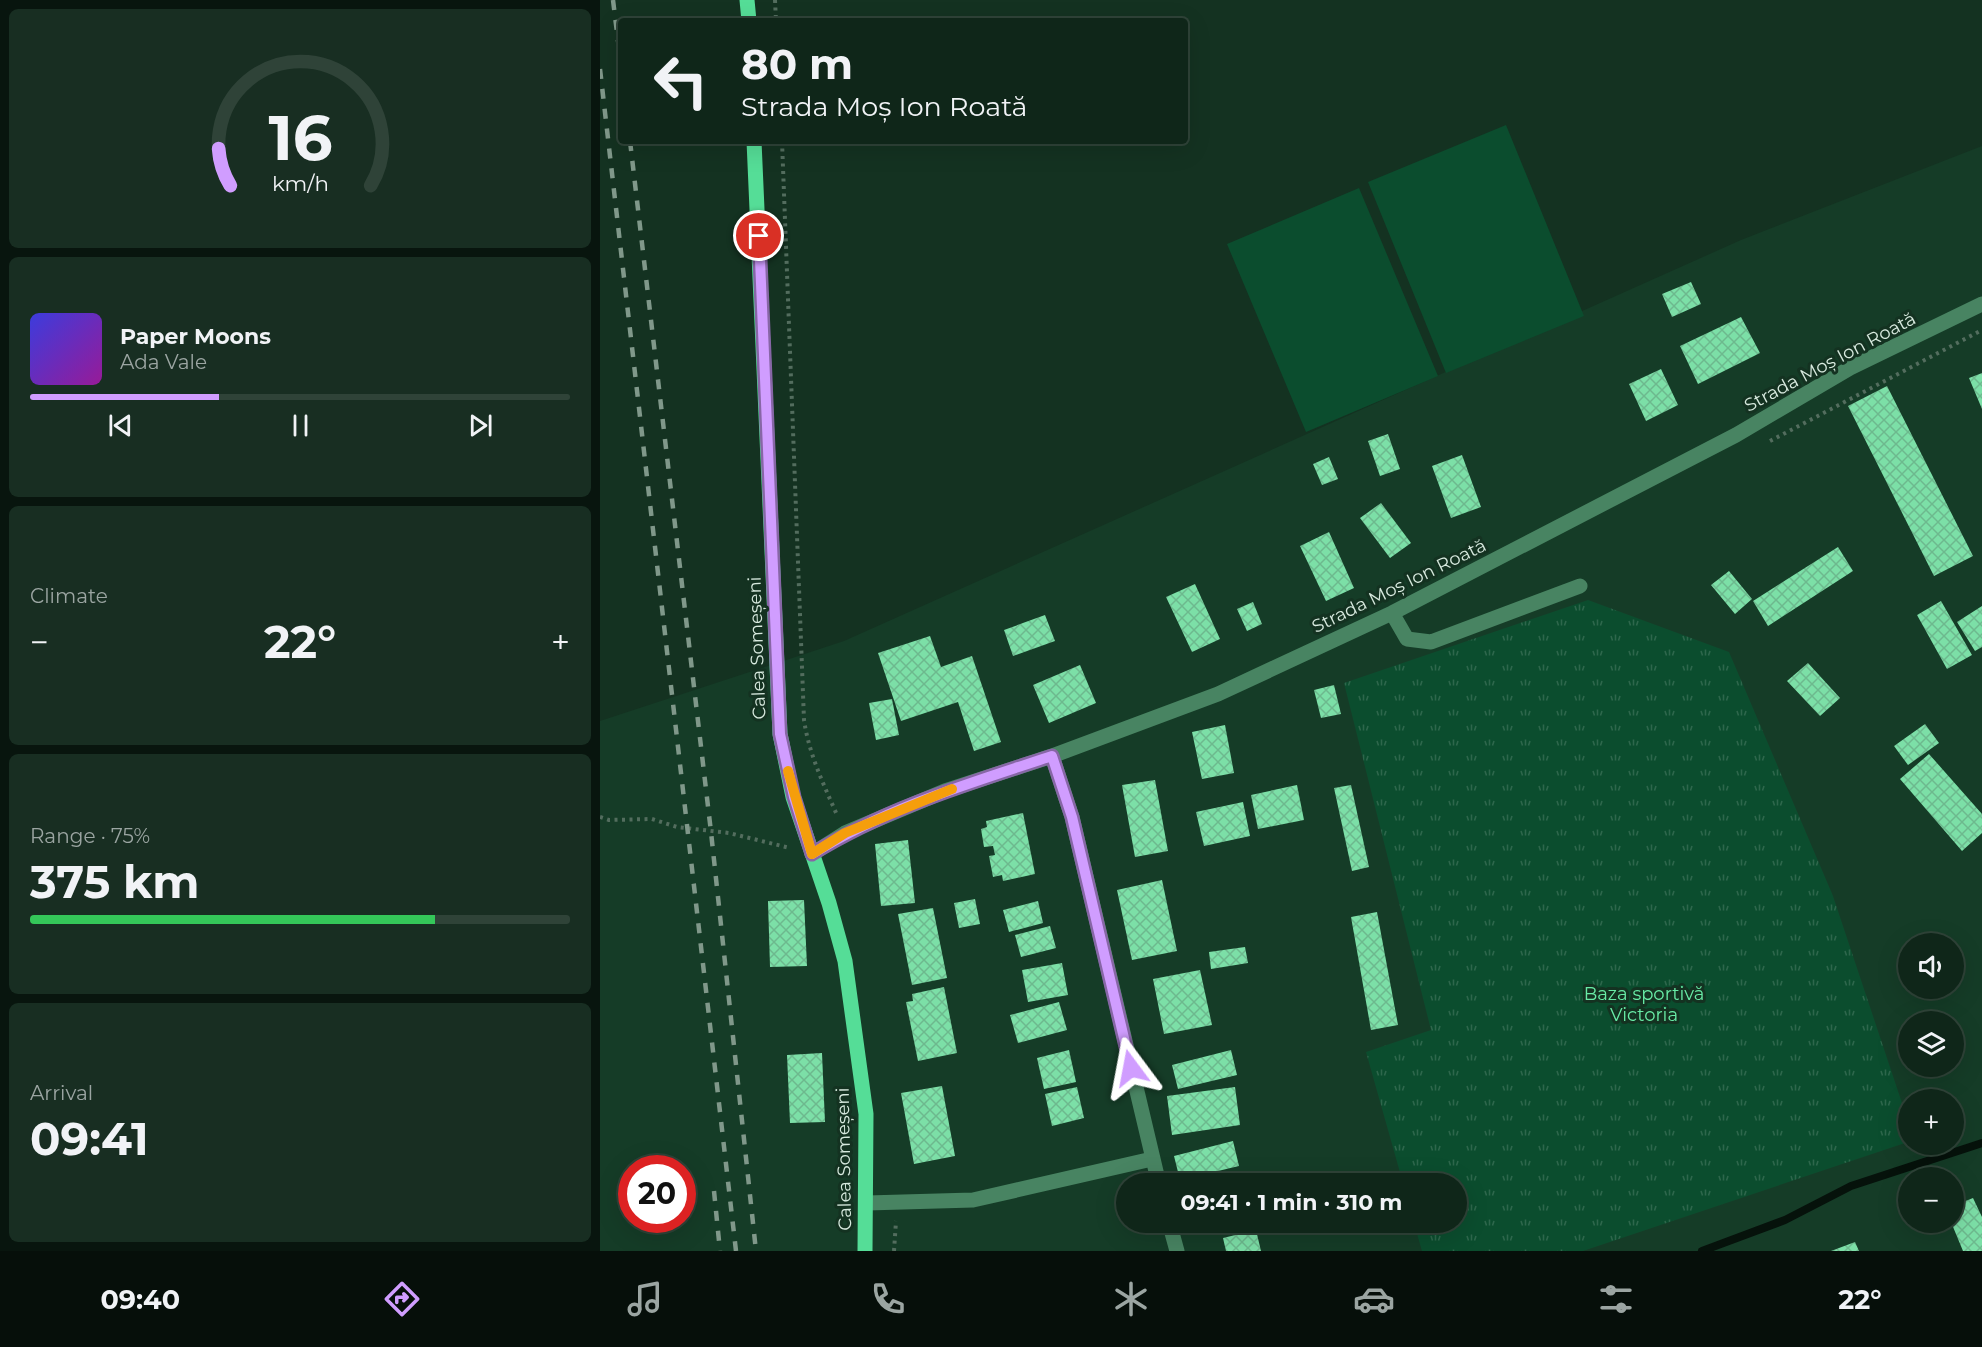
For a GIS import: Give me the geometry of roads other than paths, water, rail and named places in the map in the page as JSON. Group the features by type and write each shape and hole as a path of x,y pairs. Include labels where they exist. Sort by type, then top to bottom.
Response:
{"main road":[{"path":"747,0 749,18"},
{"name":"Calea Someșeni","path":"754,144 780,734 794,797 829,903 849,982 866,1113 865,1251"}],"street":[{"name":"Strada Moș Ion Roată","path":"812,854 845,833 945,791 1052,756 1218,694 1392,613 1736,435 1850,368 1982,304"},
{"path":"1392,613 1407,639 1431,642 1580,586"},
{"path":"1052,756 1072,817 1156,1173"},
{"path":"867,1203 973,1200 1152,1159"},
{"path":"1172,1233 1177,1251"}],"waterway":[{"path":"1702,1251 1785,1220 1851,1186 1982,1143"}],"railway":[{"path":"613,0 618,41"},
{"path":"600,69 736,1251"},
{"path":"630,144 711,832 756,1251"},
{"path":"714,1191 720,1251"}],"park label":[{"name":"Baza sportivă Victoria","path":"1644,1004"}]}
